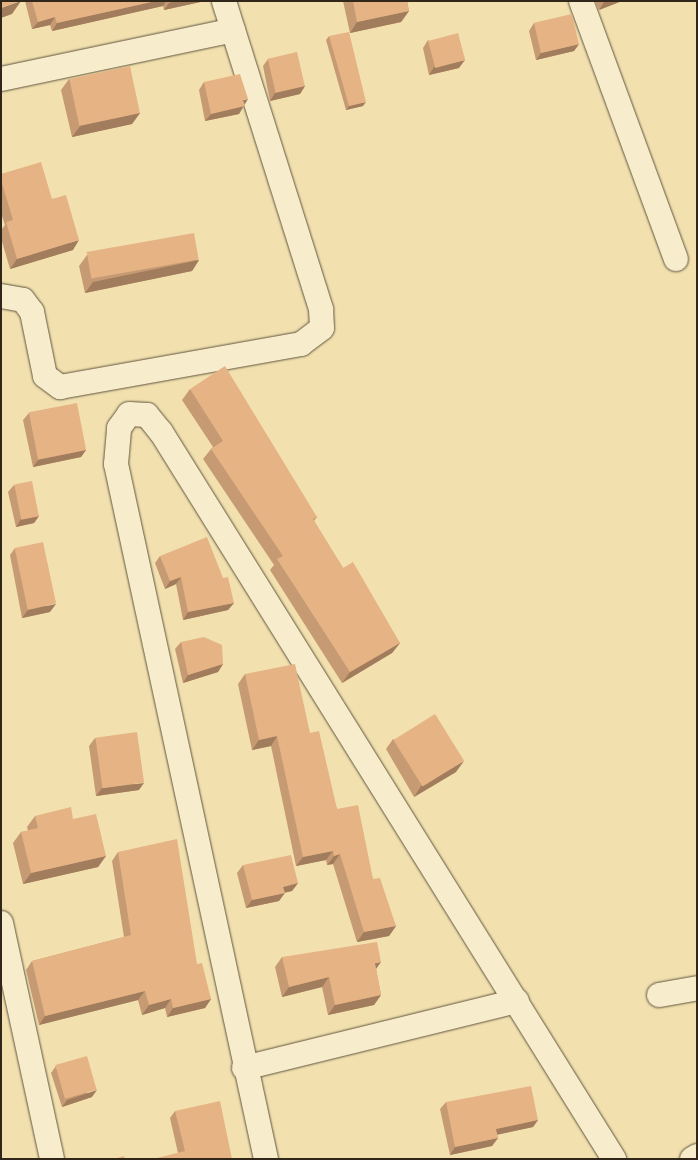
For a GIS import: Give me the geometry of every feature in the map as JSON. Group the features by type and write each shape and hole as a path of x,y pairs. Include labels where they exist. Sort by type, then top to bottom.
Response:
{"street":[{"path":"1,296 22,300 32,312 45,376 60,387 301,344 315,338 322,328 321,309 224,1"},
{"path":"581,1 676,259"},
{"path":"1,79 233,30"},
{"path":"266,1159 244,1068 116,464 119,428 129,414 147,415 161,432 517,1001 608,1158"},
{"path":"1,922 52,1159"},
{"path":"659,995 697,988"},
{"path":"244,1068 517,1001"},
{"path":"692,1159 697,1156"}],"building":[{"path":"1,1 20,1 1,8"},
{"path":"32,1 156,1 57,23 55,17 38,22"},
{"path":"353,1 407,1 409,11 357,22"},
{"path":"572,14 579,44 541,53 534,23"},
{"path":"349,32 366,102 349,106 329,36"},
{"path":"458,33 465,60 435,68 428,41"},
{"path":"297,52 305,86 276,93 268,59"},
{"path":"130,66 140,113 79,126 69,79"},
{"path":"240,74 248,99 243,100 245,106 211,114 204,82"},
{"path":"41,162 52,199 66,195 79,240 17,259 6,222 13,220 1,180 1,174"},
{"path":"194,233 199,260 91,279 87,252"},
{"path":"225,366 317,517 313,519 343,568 353,562 400,643 350,672 277,559 283,556 211,449 223,441 190,389"},
{"path":"77,403 86,450 38,459 29,412"},
{"path":"32,481 39,516 21,520 14,484"},
{"path":"207,537 223,578 228,577 234,603 188,612 181,577 170,581 160,556"},
{"path":"43,542 56,604 28,610 15,548"},
{"path":"204,637 222,645 223,664 188,675 181,642"},
{"path":"295,664 310,733 319,731 337,809 358,805 373,879 380,878 396,926 364,932 340,854 334,856 333,851 303,857 277,736 259,740 245,674"},
{"path":"435,714 464,761 423,787 393,740"},
{"path":"137,732 144,783 103,788 95,738"},
{"path":"71,807 73,819 96,814 106,856 31,873 21,832 38,828 35,816"},
{"path":"177,839 197,964 202,963 211,999 173,1008 171,999 149,1005 145,991 45,1016 32,961 131,935 118,852"},
{"path":"291,855 298,883 283,887 285,893 252,900 243,865"},
{"path":"377,942 381,962 375,963 381,995 335,1005 329,977 289,987 282,957"},
{"path":"87,1056 97,1090 65,1099 55,1065"},
{"path":"531,1086 538,1120 496,1129 498,1138 455,1147 446,1102"},
{"path":"220,1101 232,1159 153,1159 185,1151 175,1111"},
{"path":"124,1156 125,1159 114,1159"}]}
